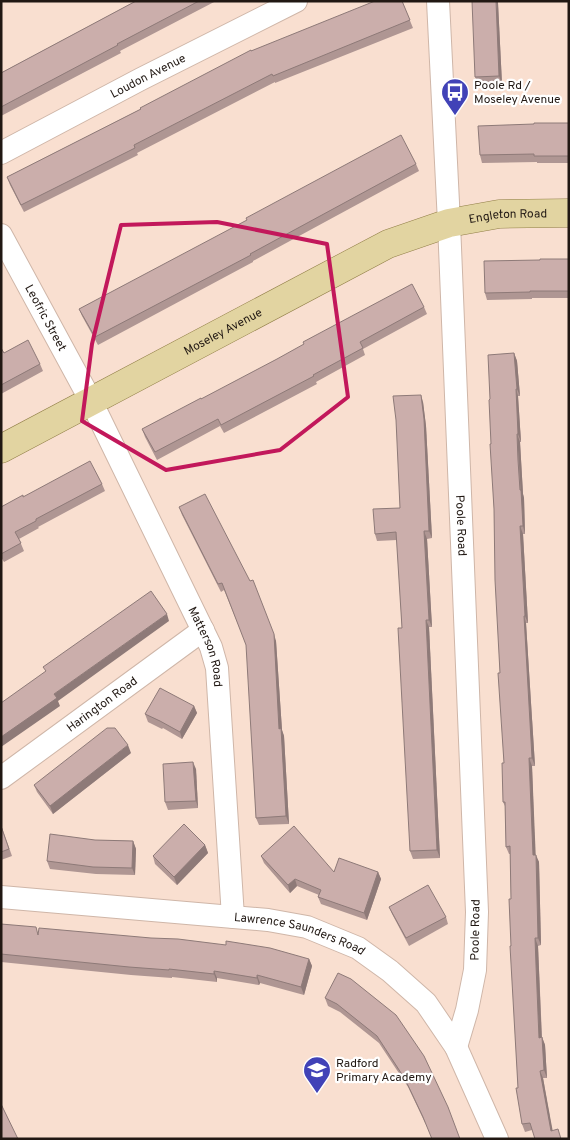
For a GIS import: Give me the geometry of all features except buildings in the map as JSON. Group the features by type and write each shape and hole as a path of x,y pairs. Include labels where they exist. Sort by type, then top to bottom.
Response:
{"main road":[{"name":"Engleton Road","path":"448,223 499,214 569,213"},
{"name":"Moseley Avenue","path":"1,449 388,244 448,223"}],"street":[{"name":"Loudon Avenue","path":"1,153 141,79 296,1"},
{"name":"Poole Road","path":"438,1 477,912 474,970 467,1010 456,1047"},
{"name":"Leofric Street","path":"1,235 91,401"},
{"name":"Matterson Road","path":"91,401 203,630 217,668 233,917"},
{"name":"Harington Road","path":"1,778 203,630"},
{"name":"Lawrence Saunders Road","path":"1,898 268,920 307,927 358,948 390,971 426,1004 456,1047 497,1139"}],"highlighted area":[{"path":"217,222 327,244 348,397 280,450 166,470 82,421 92,344 121,225"}],"place":[{"name":"Poole Rd / Moseley Avenue","path":"455,116"},
{"name":"Radford Primary Academy","path":"317,1094"}]}
